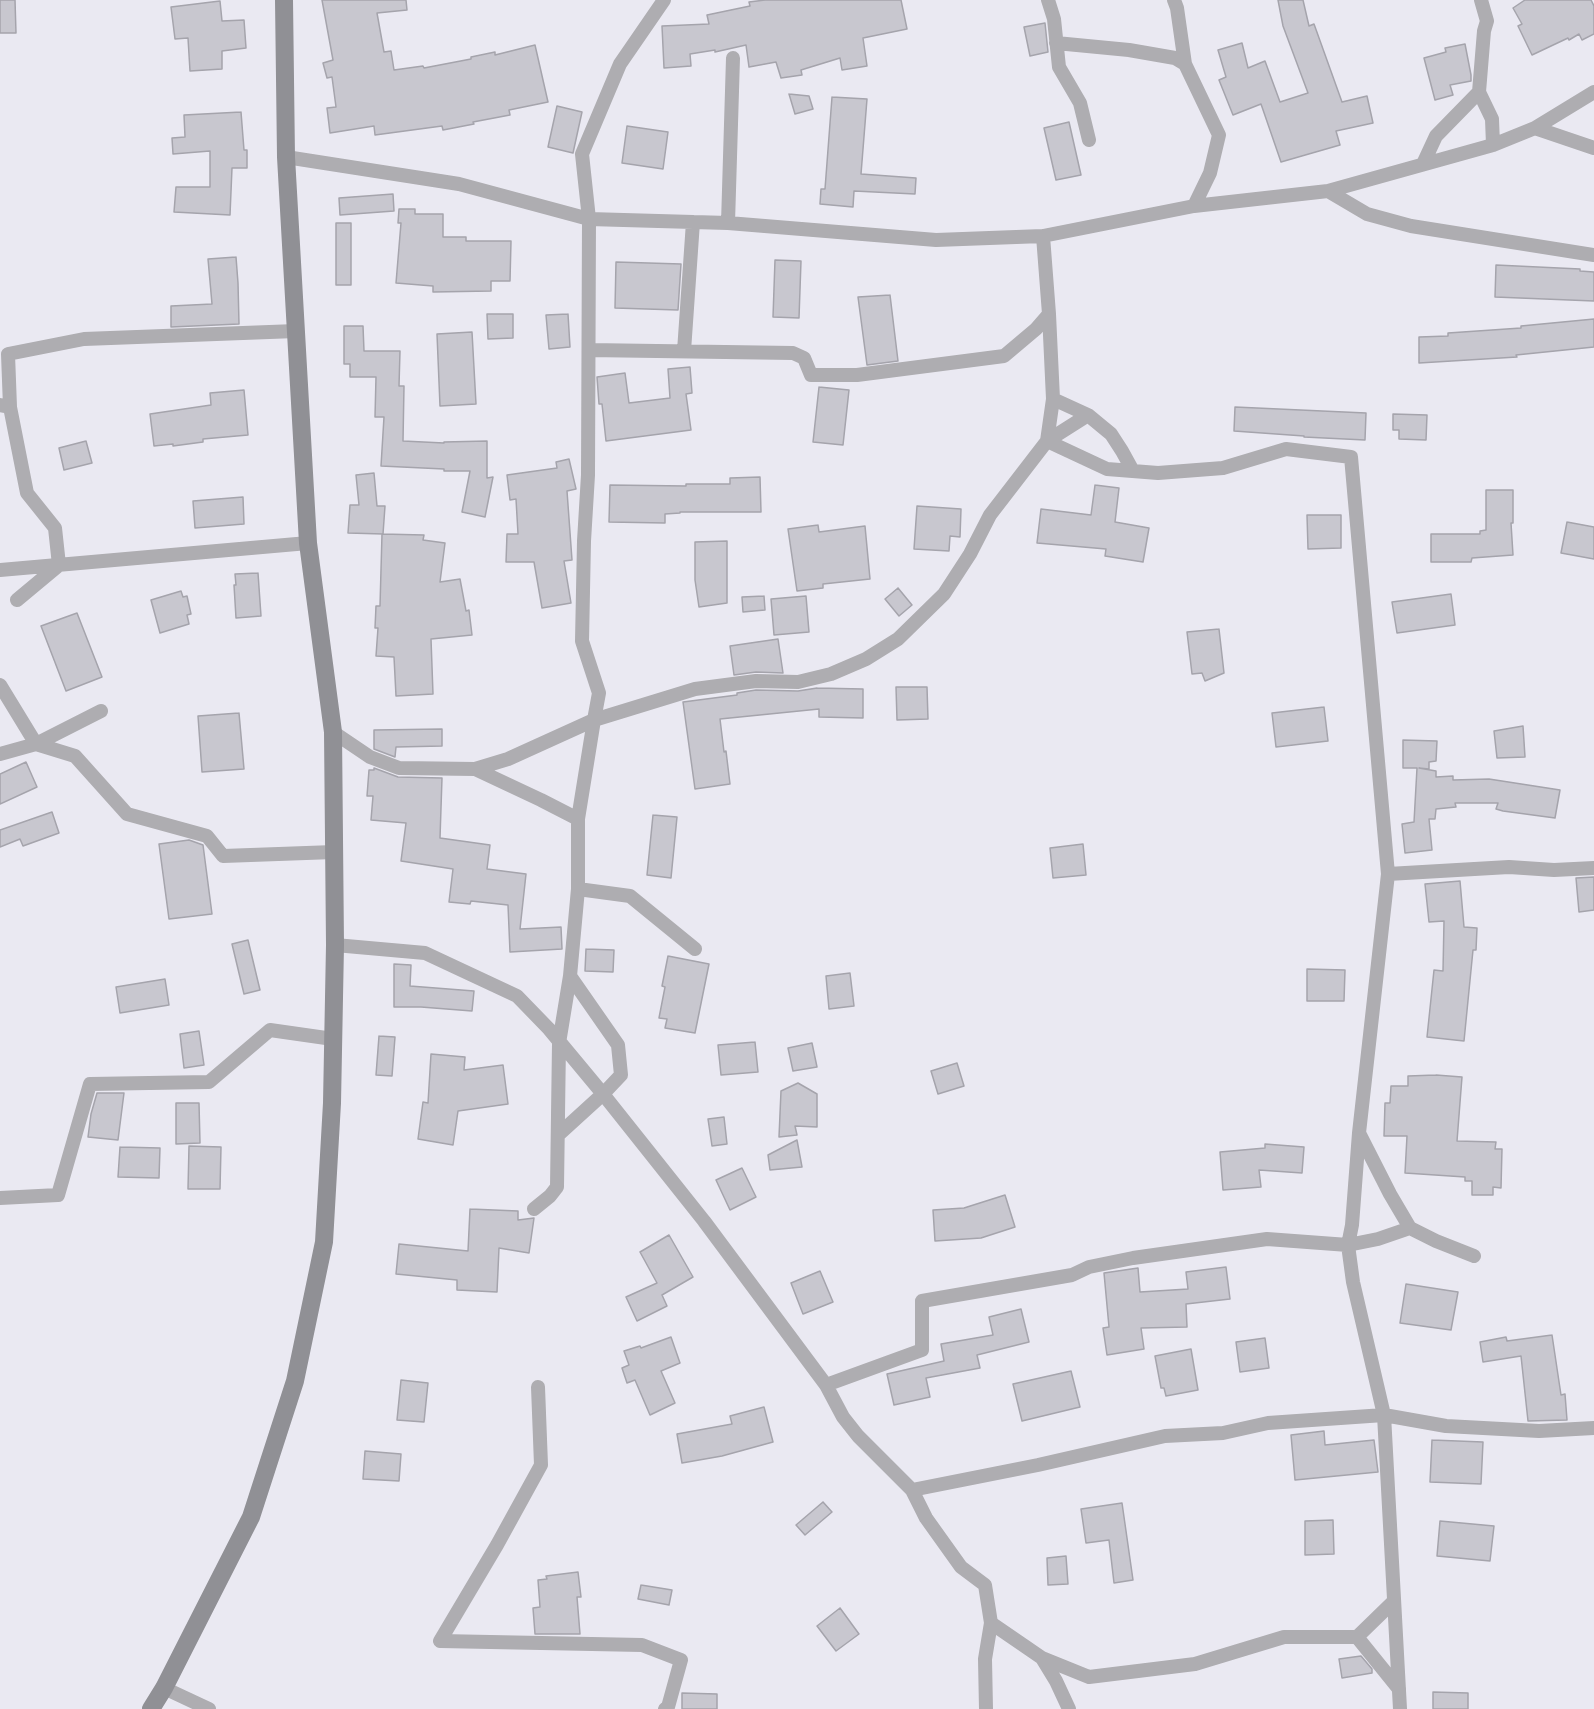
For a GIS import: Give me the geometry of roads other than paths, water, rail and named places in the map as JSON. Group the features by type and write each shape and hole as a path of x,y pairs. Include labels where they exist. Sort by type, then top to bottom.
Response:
{"main road":[{"path":"151,1709 164,1688 251,1517 295,1381 324,1242 332,1103 335,945 333,732 308,543 286,157 284,0"}],"street":[{"path":"534,1209 558,1187 559,1042 570,976 578,889 578,819 599,693 582,642 588,475 589,219 582,154 620,64 664,0"},
{"path":"1048,0 1054,19 1059,67 1080,103 1089,140"},
{"path":"1174,0 1178,9 1185,64 1219,135 1210,173 1194,206"},
{"path":"1481,0 1487,21 1484,31 1479,92 1492,119 1493,146"},
{"path":"1056,43 1129,50 1175,58 1185,64"},
{"path":"728,223 733,58"},
{"path":"1423,164 1436,136 1479,92"},
{"path":"286,157 459,184 589,219 728,223 936,240 1043,236 1194,206 1328,191 1493,146 1535,128 1594,92"},
{"path":"1535,128 1594,148"},
{"path":"1328,191 1367,214 1411,225 1594,255"},
{"path":"684,351 693,222"},
{"path":"1043,236 1053,399 1047,441"},
{"path":"589,350 793,353 804,358 811,375 857,375 1004,356 1036,329 1049,314"},
{"path":"59,565 55,528 27,493 5,406 8,354 84,339 296,331"},
{"path":"1053,399 1088,415 1111,434 1133,471"},
{"path":"333,732 370,757 399,768 475,769 508,759 594,720 695,689 756,681 798,682 831,674 866,658 898,639 944,594 970,554 990,515 1047,441 1088,415"},
{"path":"1047,441 1107,468 1158,473 1222,468 1286,449 1351,457 1388,874 1359,1133 1352,1225 1348,1245 1353,1282 1384,1415 1400,1709"},
{"path":"1,572 308,543"},
{"path":"17,600 59,565"},
{"path":"0,685 36,744 75,756 127,814 207,836 223,856 333,852"},
{"path":"0,754 36,744 101,711"},
{"path":"475,769 578,819"},
{"path":"1388,874 1509,867 1554,870 1594,868"},
{"path":"578,889 630,896 695,949"},
{"path":"335,945 425,953 517,996 559,1042 704,1221 826,1386 843,1417 858,1436 912,1490 926,1518 961,1567 985,1585 991,1623 985,1659 986,1709"},
{"path":"558,1135 603,1095 621,1075 618,1045 570,976"},
{"path":"0,1198 58,1195 90,1084 209,1082 270,1030 333,1039"},
{"path":"1359,1133 1410,1228 1474,1256"},
{"path":"826,1386 922,1350 922,1301 1072,1275 1089,1267 1133,1258 1267,1239 1348,1245 1378,1239 1410,1228"},
{"path":"538,1387 540,1465 497,1545 440,1641 642,1645 681,1660 668,1707 665,1709"},
{"path":"912,1490 1038,1465 1165,1436 1223,1433 1268,1423 1384,1415 1446,1426 1539,1431 1594,1428"},
{"path":"991,1623 1042,1658 1089,1677 1195,1664 1284,1637 1357,1637 1393,1602"},
{"path":"1357,1637 1399,1689"},
{"path":"1042,1658 1069,1709"},
{"path":"164,1688 209,1709"}]}
